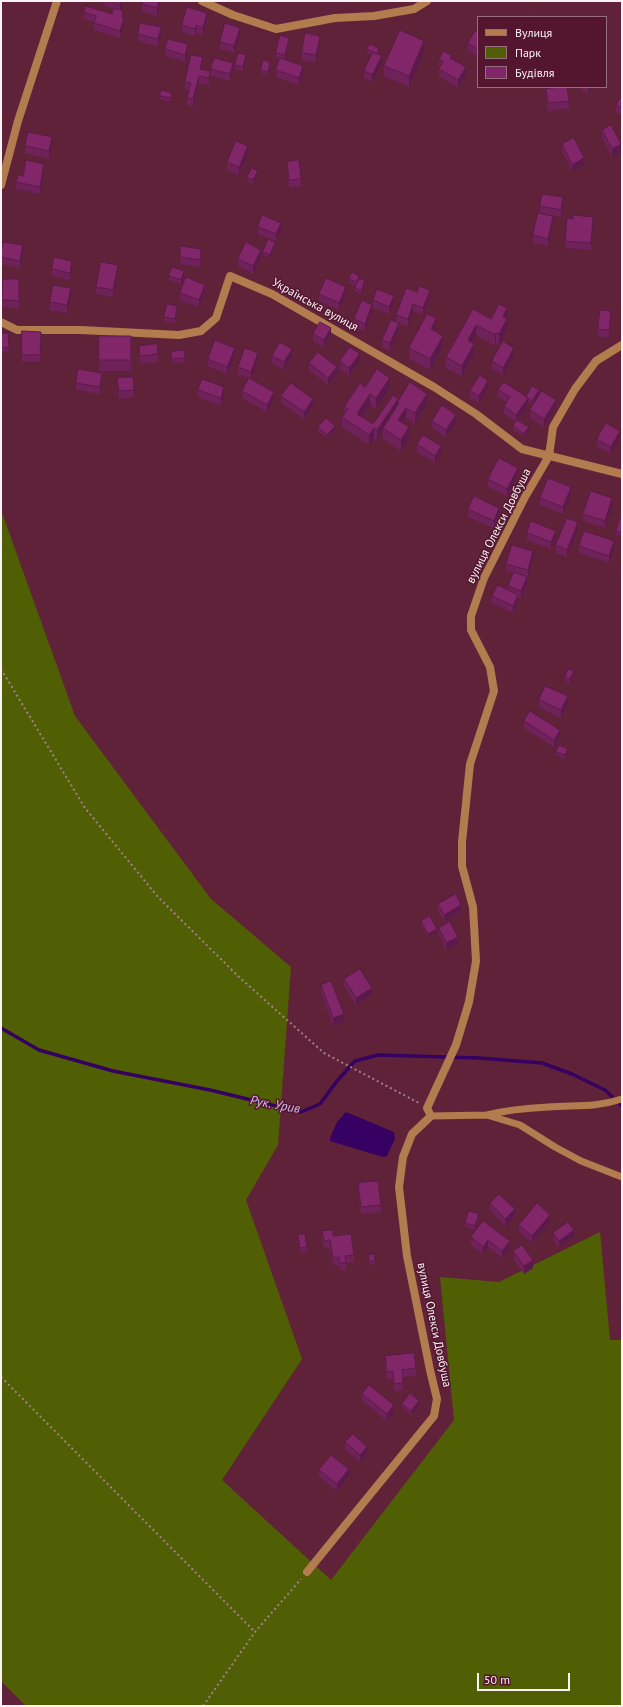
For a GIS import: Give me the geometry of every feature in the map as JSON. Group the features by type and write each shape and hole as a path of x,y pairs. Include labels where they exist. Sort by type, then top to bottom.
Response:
{"street":[{"path":"1,185 18,121 57,1"},
{"path":"202,1 233,15 276,28 335,18 387,14 414,9 427,1"},
{"name":"Українська вулиця","path":"1,322 17,330 81,330 179,335 201,331 216,318 230,276 272,294 434,387 476,414 522,449 622,474"},
{"name":"вулиця Олекси Довбуша","path":"427,1108 456,1045 469,1002 476,961 473,907 462,866 462,842 469,772 477,740 494,691 490,667 471,630 471,616 484,578 525,497 549,456 553,427 575,389 596,361 622,344"},
{"path":"427,1108 431,1116"},
{"name":"вулиця Олекси Довбуша","path":"307,1572 434,1416 437,1398 407,1256 399,1187 402,1156 412,1134 431,1116"}],"lane":[{"path":"431,1116 487,1115 509,1110 550,1107 592,1107 608,1104 622,1099"},
{"path":"487,1115 520,1125 581,1161 622,1177"}],"path":[{"path":"1,668 85,808 158,897 239,977 324,1053 427,1108"},
{"path":"1,1377 255,1632"},
{"path":"204,1706 255,1632 307,1572"}],"green space":[{"path":"1,510 75,716 211,899 291,967 278,1145 246,1200 302,1359 222,1480 331,1580 454,1420 440,1277 499,1282 600,1232 610,1340 622,1340 622,1706 26,1706 1,1681"}],"shaded area":[{"path":"346,1112 394,1132 395,1139 387,1156 383,1157 330,1141 337,1122"}],"building":[{"path":"112,1 121,1 120,4"},
{"path":"143,1 159,1 157,8 142,4"},
{"path":"86,6 112,14 114,8 123,11 122,17 124,18 120,31 94,23 96,16 84,12"},
{"path":"187,7 207,13 203,28 196,25 195,29 182,25"},
{"path":"140,23 161,27 158,39 138,34"},
{"path":"225,23 240,28 234,46 220,42"},
{"path":"400,30 424,41 409,76 384,66"},
{"path":"475,31 477,32 477,48 468,43"},
{"path":"305,33 320,36 316,55 302,53"},
{"path":"280,35 289,38 285,55 276,53"},
{"path":"168,39 188,44 185,55 165,49"},
{"path":"370,44 379,48 377,54 367,49"},
{"path":"444,51 452,56 450,58 466,67 458,80 439,69 443,61 439,59"},
{"path":"373,52 382,56 372,75 364,71"},
{"path":"238,53 246,55 243,67 235,65"},
{"path":"191,55 203,57 200,69 210,71 209,78 199,76 193,99 187,98 191,83 185,82"},
{"path":"214,58 233,63 230,74 211,69"},
{"path":"280,58 303,66 299,78 276,70"},
{"path":"263,60 270,62 268,72 261,70"},
{"path":"567,88 569,101 548,103 546,89"},
{"path":"161,90 172,93 171,98 160,96"},
{"path":"622,96 622,108 616,105"},
{"path":"611,125 621,144 612,149 602,130"},
{"path":"28,132 52,137 49,151 25,146"},
{"path":"574,138 584,158 572,165 562,144"},
{"path":"236,141 248,146 239,167 227,162"},
{"path":"26,160 44,164 40,187 16,182 18,175 23,176"},
{"path":"299,160 301,179 289,180 287,162"},
{"path":"252,168 258,171 253,180 247,177"},
{"path":"542,194 563,197 561,210 540,206"},
{"path":"538,213 553,216 548,239 533,235"},
{"path":"262,215 281,223 276,234 258,227"},
{"path":"573,215 593,217 591,243 565,241 567,218 573,219"},
{"path":"268,239 275,242 270,255 263,252"},
{"path":"3,242 23,245 20,261 1,257"},
{"path":"246,242 261,250 253,266 238,259"},
{"path":"181,246 201,249 200,260 180,257"},
{"path":"54,257 72,261 70,273 52,269"},
{"path":"101,262 118,265 113,290 96,287"},
{"path":"172,267 184,271 181,280 169,276"},
{"path":"352,272 359,276 357,282 349,279"},
{"path":"186,277 205,285 199,300 180,293"},
{"path":"326,278 346,287 339,303 319,294"},
{"path":"360,278 365,281 361,291 355,288"},
{"path":"3,279 19,279 19,301 2,300"},
{"path":"53,285 71,288 67,305 50,302"},
{"path":"419,286 430,290 423,308 413,304 408,319 396,315 406,288 417,292"},
{"path":"377,289 394,296 389,307 373,300"},
{"path":"362,300 372,305 365,324 354,319"},
{"path":"167,304 177,306 175,319 164,317"},
{"path":"499,304 507,308 503,316 507,319 499,334 496,333 495,335 476,325 468,340 474,344 462,366 446,357 473,309 491,319"},
{"path":"600,310 611,311 609,330 598,329"},
{"path":"427,314 436,318 431,329 443,336 430,359 409,348"},
{"path":"391,320 399,323 390,343 382,340"},
{"path":"320,322 331,328 324,340 313,334"},
{"path":"22,331 41,332 40,355 22,355"},
{"path":"8,333 9,347 1,348 1,334"},
{"path":"99,336 131,336 131,360 99,360"},
{"path":"215,340 235,348 227,367 208,359"},
{"path":"503,341 514,348 503,368 492,361"},
{"path":"280,342 292,349 284,362 272,356"},
{"path":"157,344 158,354 140,356 139,346"},
{"path":"350,347 360,354 349,368 340,361"},
{"path":"245,348 258,353 251,372 238,367"},
{"path":"184,350 185,358 172,359 171,352"},
{"path":"318,352 337,367 328,378 309,363"},
{"path":"78,369 102,373 100,387 76,383"},
{"path":"377,369 390,378 376,398 370,394 357,414 373,424 393,395 398,399 377,430 374,428 369,435 342,417 348,409 344,407 360,383 365,387"},
{"path":"480,375 488,381 479,396 470,391"},
{"path":"133,377 134,390 119,391 117,378"},
{"path":"249,378 274,392 267,405 242,391"},
{"path":"202,379 224,387 221,398 198,390"},
{"path":"410,382 427,394 415,413 406,408 398,420 409,427 401,440 383,428"},
{"path":"504,382 528,398 516,415 504,406 510,397 498,390"},
{"path":"291,383 313,399 304,412 281,396"},
{"path":"532,386 539,390 532,401 526,397"},
{"path":"542,391 556,400 544,419 530,410"},
{"path":"442,405 456,415 446,430 432,421"},
{"path":"326,418 335,426 327,435 318,427"},
{"path":"517,420 529,427 524,434 513,426"},
{"path":"606,423 620,431 611,447 597,439"},
{"path":"423,435 441,446 435,456 417,444"},
{"path":"499,458 518,468 507,489 488,479"},
{"path":"548,478 571,487 563,507 540,498"},
{"path":"591,491 612,498 605,521 583,514"},
{"path":"474,496 499,508 494,521 468,509"},
{"path":"567,518 578,522 567,550 556,545"},
{"path":"620,518 622,518 622,533 616,531"},
{"path":"531,521 556,531 551,542 527,533"},
{"path":"584,531 614,541 609,556 579,546"},
{"path":"512,545 533,551 528,570 506,564"},
{"path":"514,572 527,577 521,591 508,586"},
{"path":"498,585 518,595 513,606 492,596"},
{"path":"568,669 574,671 570,679 565,677"},
{"path":"545,686 568,696 561,710 539,700"},
{"path":"530,711 560,730 554,740 524,721"},
{"path":"559,745 568,749 565,755 556,752"},
{"path":"456,894 461,905 444,915 438,904"},
{"path":"430,916 437,929 428,934 421,921"},
{"path":"450,922 458,937 446,943 439,928"},
{"path":"360,969 372,988 356,998 344,979"},
{"path":"331,981 344,1014 333,1018 321,985"},
{"path":"378,1181 381,1205 361,1207 358,1183"},
{"path":"499,1194 515,1209 505,1219 490,1203"},
{"path":"537,1203 550,1215 532,1236 519,1225"},
{"path":"469,1211 479,1214 475,1226 465,1223"},
{"path":"483,1221 510,1241 502,1251 488,1240 483,1247 471,1237"},
{"path":"568,1222 574,1230 559,1241 553,1233"},
{"path":"333,1230 333,1236 351,1234 354,1255 345,1256 346,1263 340,1263 339,1257 333,1258 330,1240 324,1241 322,1231"},
{"path":"305,1234 307,1247 300,1248 298,1235"},
{"path":"522,1245 533,1260 524,1266 513,1251"},
{"path":"374,1254 375,1260 369,1262 368,1255"},
{"path":"414,1353 416,1368 402,1370 403,1383 394,1384 393,1371 387,1372 385,1356"},
{"path":"369,1385 394,1405 387,1414 362,1394"},
{"path":"410,1393 419,1401 411,1411 402,1404"},
{"path":"353,1434 367,1447 360,1455 345,1442"},
{"path":"331,1455 349,1469 337,1484 319,1470"}],"waterway":[{"name":"Рук. Урив","path":"1,1028 39,1050 113,1071 210,1090 301,1112 320,1104 337,1081 355,1061 378,1055 479,1058 542,1063 572,1074 605,1090 622,1106"}]}
